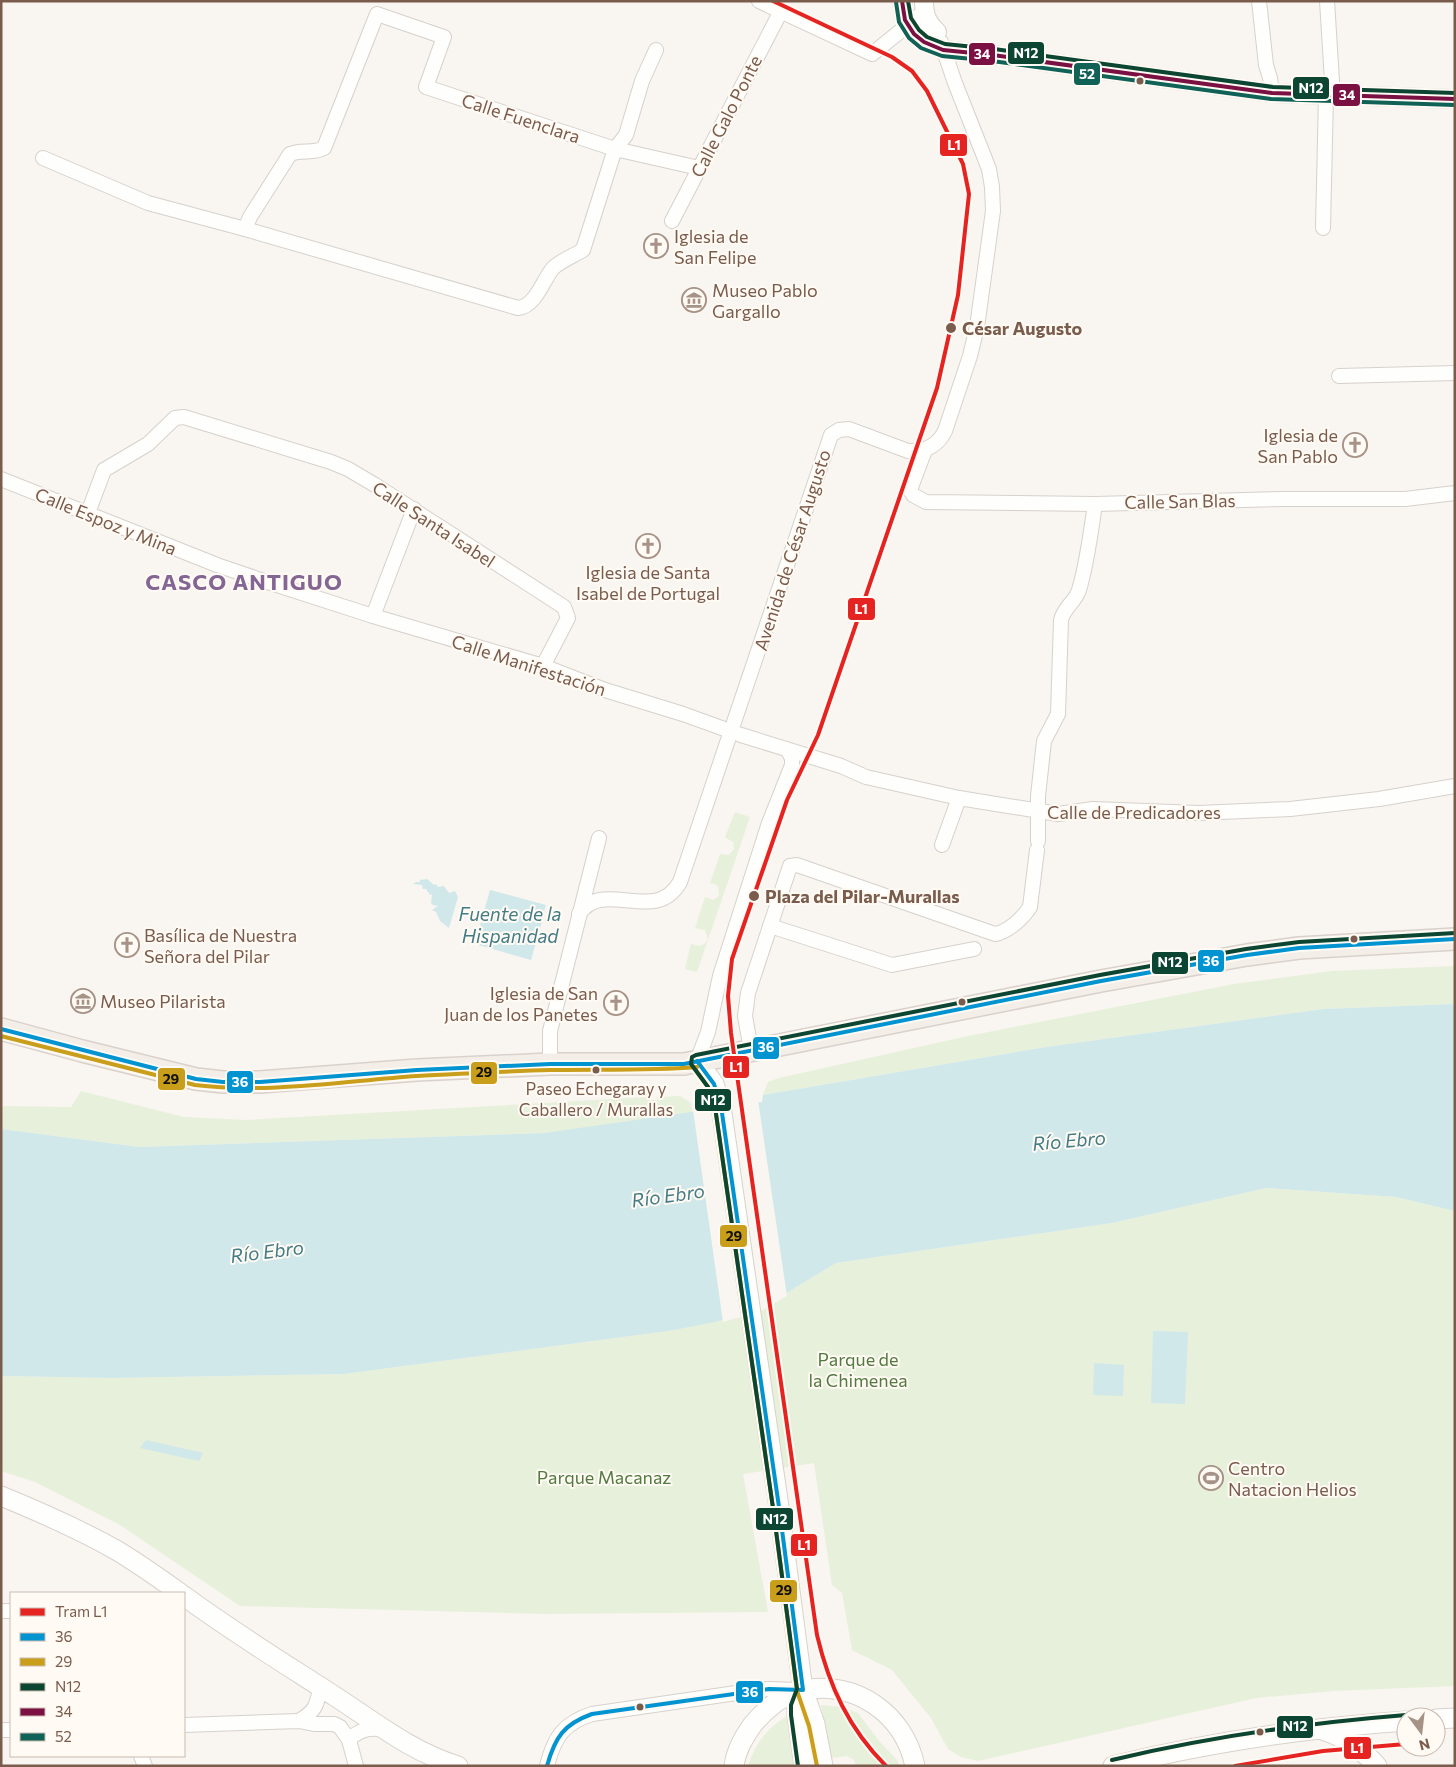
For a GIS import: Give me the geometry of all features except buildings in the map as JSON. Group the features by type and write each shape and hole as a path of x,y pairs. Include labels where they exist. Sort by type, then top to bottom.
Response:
{"main road":[{"path":"1,1028 196,1079 223,1082 260,1082 417,1070 550,1064 684,1064 1101,981 1247,955 1308,947 1455,939"},
{"path":"697,1061 714,1084 721,1106 779,1507 803,1690 815,1724 823,1766"},
{"path":"1,1496 74,1528 115,1550 179,1592"},
{"path":"185,1597 234,1632 432,1760 458,1766"},
{"path":"734,1766 739,1746 758,1718 773,1705 803,1690 833,1689 865,1698 880,1707 894,1720 905,1736 914,1760 927,1766"},
{"path":"803,1690 797,1706 797,1715 804,1766"},
{"path":"1113,1766 1203,1746 1319,1728 1396,1722"},
{"path":"1319,1728 1336,1734 1357,1748 1377,1766"}],"street":[{"path":"759,1 872,54 907,25 924,6"},
{"path":"902,1 907,25 914,34 924,42 943,50 994,55 1272,93 1329,88 1455,99"},
{"path":"1260,1 1266,65 1272,93"},
{"path":"1323,228 1329,88 1327,1"},
{"path":"924,6 928,22 937,32 954,83 989,169 993,211 982,298 970,356 945,431 938,440 925,450"},
{"name":"Calle Galo Ponte","path":"672,221 781,11"},
{"name":"Calle Fuenclara","path":"245,229 250,217 290,154 297,151 318,151 324,148 378,14 444,37 426,87 615,149 699,168"},
{"path":"43,158 148,203 358,261 518,308 527,306 554,268 583,250 615,149 626,135 642,81 656,50"},
{"path":"1339,376 1455,373"},
{"name":"Calle Santa Isabel","path":"88,514 104,470 148,444 177,417 184,417 288,448 348,469 414,509 564,607 568,618 543,666"},
{"name":"Avenida de César Augusto","path":"731,732 831,435 839,430 848,429 908,451 925,450"},
{"name":"Calle San Blas","path":"925,450 910,490 913,495 926,502 1095,504 1284,499 1405,499 1455,493"},
{"name":"Calle Espoz y Mina","path":"1,479 239,573"},
{"path":"752,1050 745,1022 748,993 790,866 798,866 995,934 1000,933 1026,913 1030,907 1037,845 1044,741 1058,714 1061,620 1062,614 1079,591 1095,504"},
{"path":"373,616 414,509"},
{"name":"Calle Manifestación","path":"239,573 373,616 543,666 596,686 817,760"},
{"path":"580,914 588,904 594,901 612,899 648,902 665,898 676,890 683,876 731,732"},
{"path":"697,1061 708,1032 720,976 769,823 792,765 792,758 788,751"},
{"name":"Calle de Predicadores","path":"817,760 841,766 866,777 959,798 1058,814 1093,809 1199,813 1260,811 1380,799 1455,786"},
{"path":"942,845 959,798"},
{"path":"550,1064 550,1031 598,838"},
{"path":"770,926 892,965 974,949"},
{"path":"299,1721 313,1711 320,1688"},
{"path":"547,1766 554,1745 562,1731 575,1721 592,1714 769,1689 803,1690"},
{"path":"185,1725 299,1721 337,1726 349,1740 356,1766"},
{"path":"349,1740 362,1731 385,1730"}],"green space":[{"path":"735,812 750,817 697,972 685,969 691,943 701,946 708,939 705,930 695,928 705,897 714,900 719,895 718,886 710,883 720,854 729,855 734,849 733,842 725,837"},
{"path":"1455,966 1455,1004 1323,1009 1046,1047 763,1095 768,1082 779,1078 968,1036 1234,984 1332,971"},
{"path":"81,1091 184,1117 246,1120 648,1097 649,1100 657,1100 657,1097 680,1096 691,1103 693,1113 544,1133 140,1147 1,1129 1,1106 71,1107"},
{"path":"1266,1188 1396,1197 1455,1211 1455,1686 1334,1691 1256,1698 978,1761 961,1757 948,1749 931,1718 892,1670 852,1650 842,1593 832,1585 814,1463 743,1474 768,1612 546,1614 240,1606 120,1525 35,1482 1,1471 1,1376 112,1378 344,1374 668,1331 760,1309 836,1263 1112,1223"},
{"path":"821,1705 841,1707 858,1713 879,1741 897,1760 899,1766 856,1766 854,1760 847,1756 830,1758"},
{"path":"790,1714 796,1766 748,1766 759,1742 775,1724"}],"water":[{"name":"Fuente de la Hispanidad","path":"427,879 438,887 444,886 449,893 455,891 458,897 449,928 440,921 436,912 432,910 438,906 431,903 432,894 430,895 426,889 423,889 422,885 413,884"},
{"name":"Fuente de la Hispanidad","path":"490,890 546,905 543,915 538,917 542,921 531,960 475,944"},
{"name":"Río Ebro","path":"1455,1004 1455,1211 1396,1197 1266,1188 1112,1223 836,1263 760,1309 715,1322 668,1331 344,1374 112,1378 1,1376 1,1129 140,1147 544,1133 762,1102 763,1095 1046,1047 1323,1009"},
{"path":"1153,1331 1188,1332 1185,1404 1151,1403"},
{"path":"1094,1363 1124,1365 1123,1396 1093,1395"},
{"path":"146,1440 203,1453 199,1461 140,1448"}],"pier":[{"path":"758,1100 787,1296 761,1311 723,1322 693,1110"}],"tram line":[{"name":"L1","path":"773,1 892,57 912,71 927,91 963,164 969,194 958,295 937,388 818,735 787,800 732,959 728,996 731,1033 817,1635 828,1672 842,1706 861,1737 886,1766"},
{"name":"L1","path":"1235,1766 1323,1751 1396,1745"}],"transit line":[{"name":"34","path":"902,1 905,20 914,34 924,42 943,50 993,55 1272,93 1455,99"},
{"name":"N12","path":"908,1 911,18 919,30 927,37 945,44 1273,87 1455,93"},
{"name":"52","path":"896,2 899,22 909,38 921,48 942,56 992,61 1271,99 1455,105"},
{"name":"N12","path":"798,1766 791,1715 791,1705 797,1689 715,1107 708,1087 691,1064 692,1057 1100,975 1246,949 1299,942 1455,933"},
{"name":"36","path":"1,1029 196,1079 223,1082 260,1082 417,1070 550,1064 684,1064 1101,981 1247,955 1299,948 1455,939"},
{"name":"29","path":"1,1036 195,1085 223,1087 306,1086 417,1076 517,1071 697,1067"},
{"name":"36","path":"547,1766 553,1747 562,1733 574,1722 592,1714 769,1689 803,1690 779,1507 721,1106 714,1084 697,1061"},
{"name":"29","path":"692,1065 708,1087 715,1107 773,1508 797,1691 809,1726 817,1766"},
{"name":"N12","path":"1112,1760 1185,1744 1258,1732 1396,1716"}],"place":[{"name":"Iglesia de San Felipe","path":"656,246"},
{"name":"Museo Pablo Gargallo","path":"694,300"},
{"name":"César Augusto","path":"951,328"},
{"name":"Iglesia de San Pablo","path":"1355,445"},
{"name":"Iglesia de Santa Isabel de Portugal","path":"648,546"},
{"name":"Plaza del Pilar-Murallas","path":"754,896"},
{"name":"Basílica de Nuestra Señora del Pilar","path":"127,945"},
{"name":"Museo Pilarista","path":"83,1001"},
{"name":"Iglesia de San Juan de los Panetes","path":"616,1003"},
{"name":"Paseo Echegaray y Caballero / Murallas","path":"596,1070"},
{"name":"Centro Natacion Helios","path":"1211,1478"}],"district":[{"name":"CASCO ANTIGUO","path":"244,581"}],"park label":[{"name":"Parque de la Chimenea","path":"858,1369"},
{"name":"Parque Macanaz","path":"604,1477"}]}
